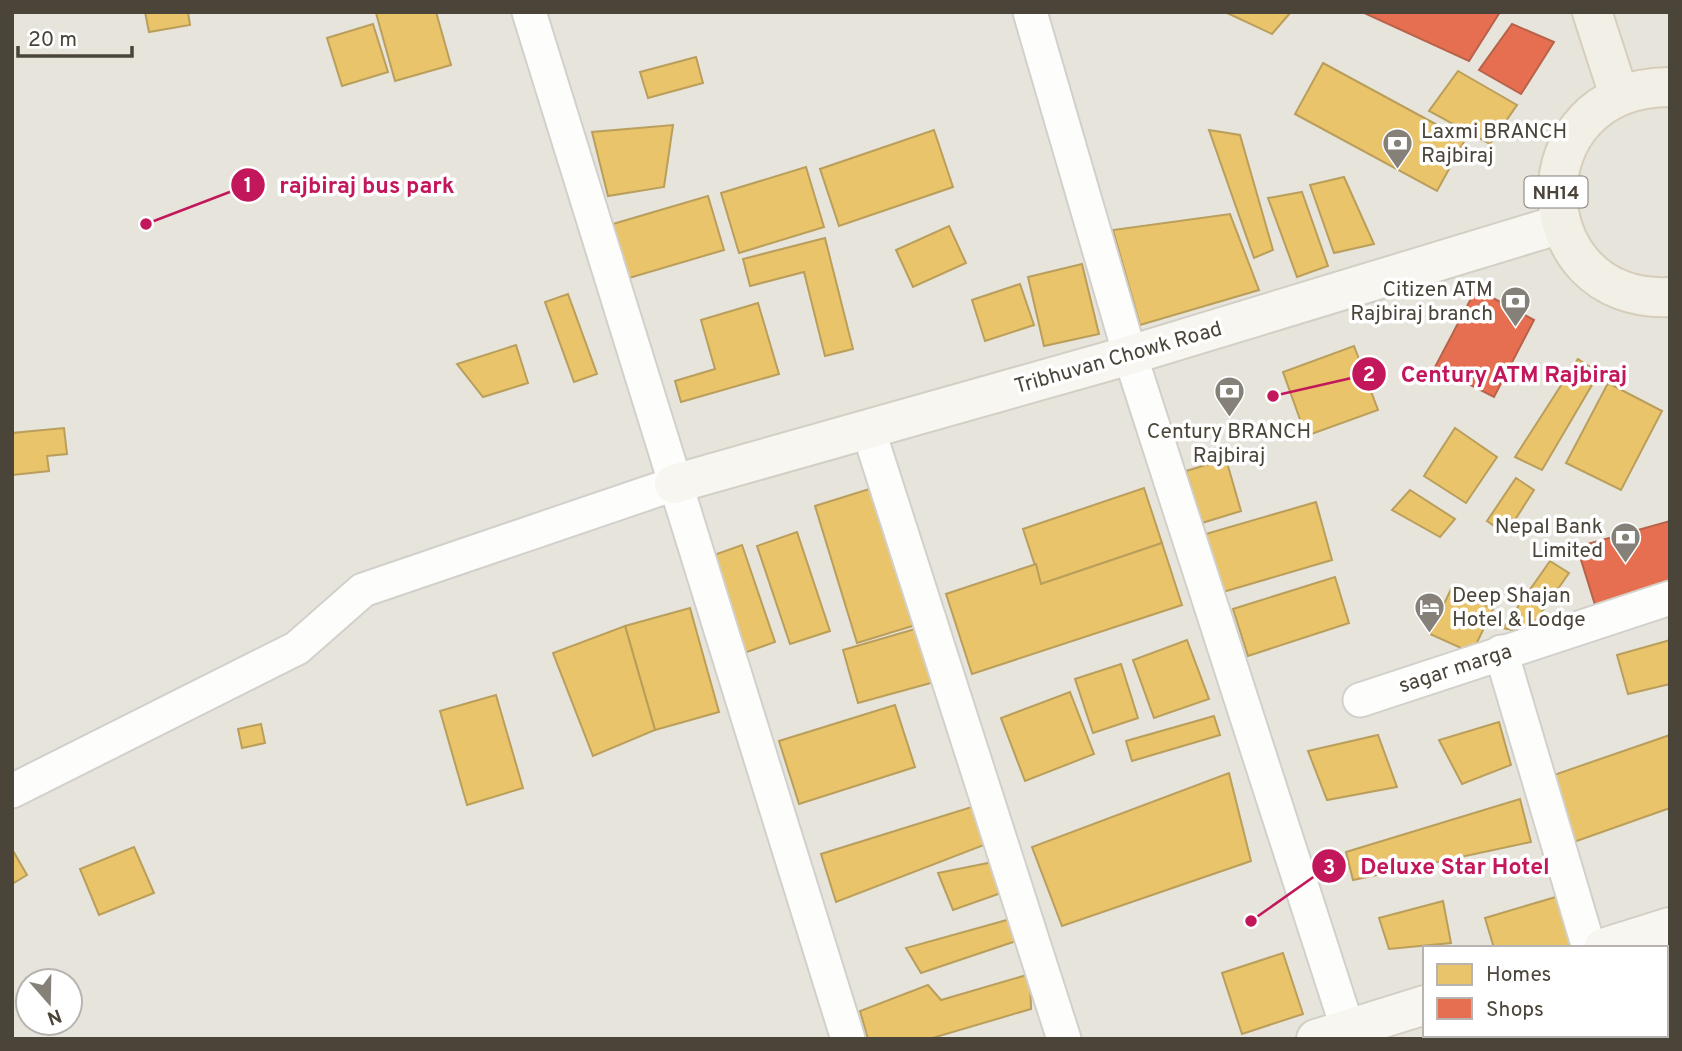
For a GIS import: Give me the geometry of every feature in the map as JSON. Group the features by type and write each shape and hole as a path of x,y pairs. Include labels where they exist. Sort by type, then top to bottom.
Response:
{"main road":[{"path":"1592,12 1619,96"},
{"name":"NH14","path":"1670,87 1648,87 1619,96 1597,108 1578,126 1565,149 1556,186 1561,224 1571,247 1587,268 1607,283 1630,293 1670,297"},
{"name":"Tribhuvan Chowk Road","path":"674,484 1130,355 1561,224"},
{"path":"1609,946 1670,927"},
{"path":"1338,1036 1423,1006"}],"street":[{"path":"529,12 848,1039"},
{"path":"1030,12 1130,355 1338,1036"},
{"path":"868,429 1064,1039"},
{"path":"12,791 297,648 363,590 674,484"},
{"name":"sagar marga","path":"1360,700 1670,598"},
{"path":"1501,652 1588,946"}],"shaded area":[{"path":"12,12 1670,12 1670,1039 12,1039"}],"building: Homes":[{"path":"145,12 188,12 190,25 149,32"},
{"path":"436,12 451,65 395,81 376,13"},
{"path":"1225,12 1291,12 1272,34"},
{"path":"373,24 388,72 342,86 327,38"},
{"path":"696,57 703,83 648,98 640,72"},
{"path":"1323,63 1465,140 1437,191 1295,114"},
{"path":"1458,71 1517,105 1490,144 1429,111"},
{"path":"673,125 664,187 608,196 592,132"},
{"path":"934,130 953,187 839,226 820,169"},
{"path":"1209,130 1240,135 1273,250 1254,258"},
{"path":"806,167 824,227 739,253 721,193"},
{"path":"1344,177 1374,244 1334,253 1310,185"},
{"path":"1302,192 1328,266 1297,277 1268,198"},
{"path":"708,196 724,250 629,278 613,224"},
{"path":"1230,214 1259,290 1140,325 1113,230"},
{"path":"949,226 966,263 913,287 896,250"},
{"path":"825,238 853,349 825,356 804,272 750,286 743,259"},
{"path":"1082,264 1099,334 1044,346 1028,277"},
{"path":"1020,284 1034,325 985,341 972,300"},
{"path":"568,294 597,374 574,382 545,302"},
{"path":"758,303 779,374 681,402 675,381 715,369 701,320"},
{"path":"516,345 528,383 483,397 457,364"},
{"path":"1354,346 1378,410 1306,436 1283,372"},
{"path":"1578,359 1599,373 1542,470 1515,457"},
{"path":"1608,383 1662,411 1621,490 1566,463"},
{"path":"64,428 67,454 47,456 49,471 13,475 12,433"},
{"path":"1455,428 1497,457 1466,503 1424,476"},
{"path":"1226,459 1241,511 1202,523 1186,471"},
{"path":"1516,478 1534,490 1506,534 1487,521"},
{"path":"879,486 922,623 857,643 815,506"},
{"path":"1144,488 1162,543 1041,584 1023,529"},
{"path":"1410,490 1455,519 1440,537 1392,510"},
{"path":"1316,502 1332,560 1223,592 1206,534"},
{"path":"797,532 830,631 790,644 757,546"},
{"path":"1162,543 1182,605 972,674 946,594 1036,564 1041,584"},
{"path":"742,545 775,642 744,653 711,556"},
{"path":"1550,561 1569,573 1527,633 1503,628"},
{"path":"1335,577 1349,623 1248,656 1233,609"},
{"path":"1451,589 1493,609 1472,653 1430,634"},
{"path":"690,608 719,712 655,730 625,626"},
{"path":"625,626 655,730 593,756 553,653"},
{"path":"922,627 938,681 858,703 843,650"},
{"path":"1187,640 1209,699 1154,718 1133,660"},
{"path":"1670,640 1670,684 1628,694 1617,655"},
{"path":"1121,664 1138,718 1093,733 1075,679"},
{"path":"1070,692 1094,754 1025,781 1001,718"},
{"path":"496,695 523,788 467,805 440,711"},
{"path":"895,705 915,767 799,804 779,741"},
{"path":"1214,716 1220,735 1132,761 1126,741"},
{"path":"1499,722 1511,765 1462,784 1439,740"},
{"path":"261,724 265,743 242,748 238,729"},
{"path":"1378,735 1397,787 1327,800 1308,751"},
{"path":"1670,735 1670,808 1571,843 1548,777"},
{"path":"1229,773 1251,861 1062,926 1032,847"},
{"path":"1520,799 1531,842 1353,880 1346,852"},
{"path":"975,806 984,845 836,902 821,854"},
{"path":"134,847 154,893 99,915 80,869"},
{"path":"12,849 27,875 12,884"},
{"path":"998,861 1001,893 953,910 938,873"},
{"path":"1559,896 1573,944 1493,946 1485,918"},
{"path":"1443,901 1451,943 1389,949 1379,918"},
{"path":"1014,918 1022,939 921,973 906,948"},
{"path":"1670,951 1670,1000 1668,994"},
{"path":"1283,953 1303,1014 1242,1034 1222,973"},
{"path":"1030,974 1031,1009 929,1039 868,1039 860,1011 928,985 941,1000"},
{"path":"1554,1037 1597,1039 1554,1039"}],"building: Shops":[{"path":"1500,12 1469,61 1364,13"},
{"path":"1512,24 1554,42 1521,94 1479,70"},
{"path":"1476,289 1534,320 1494,397 1435,367"},
{"name":"Nepal Bank Limited","path":"1670,521 1670,584 1596,608 1577,547"}],"place":[{"name":"Laxmi BRANCH Rajbiraj","path":"1398,170"},
{"name":"rajbiraj bus park","path":"146,224"},
{"name":"Citizen ATM Rajbiraj branch","path":"1516,328"},
{"name":"Century ATM Rajbiraj","path":"1273,396"},
{"name":"Century BRANCH Rajbiraj","path":"1229,418"},
{"name":"Nepal Bank Limited","path":"1626,565"},
{"name":"Deep Shajan Hotel & Lodge","path":"1429,634"},
{"name":"Deluxe Star Hotel","path":"1251,921"}]}
